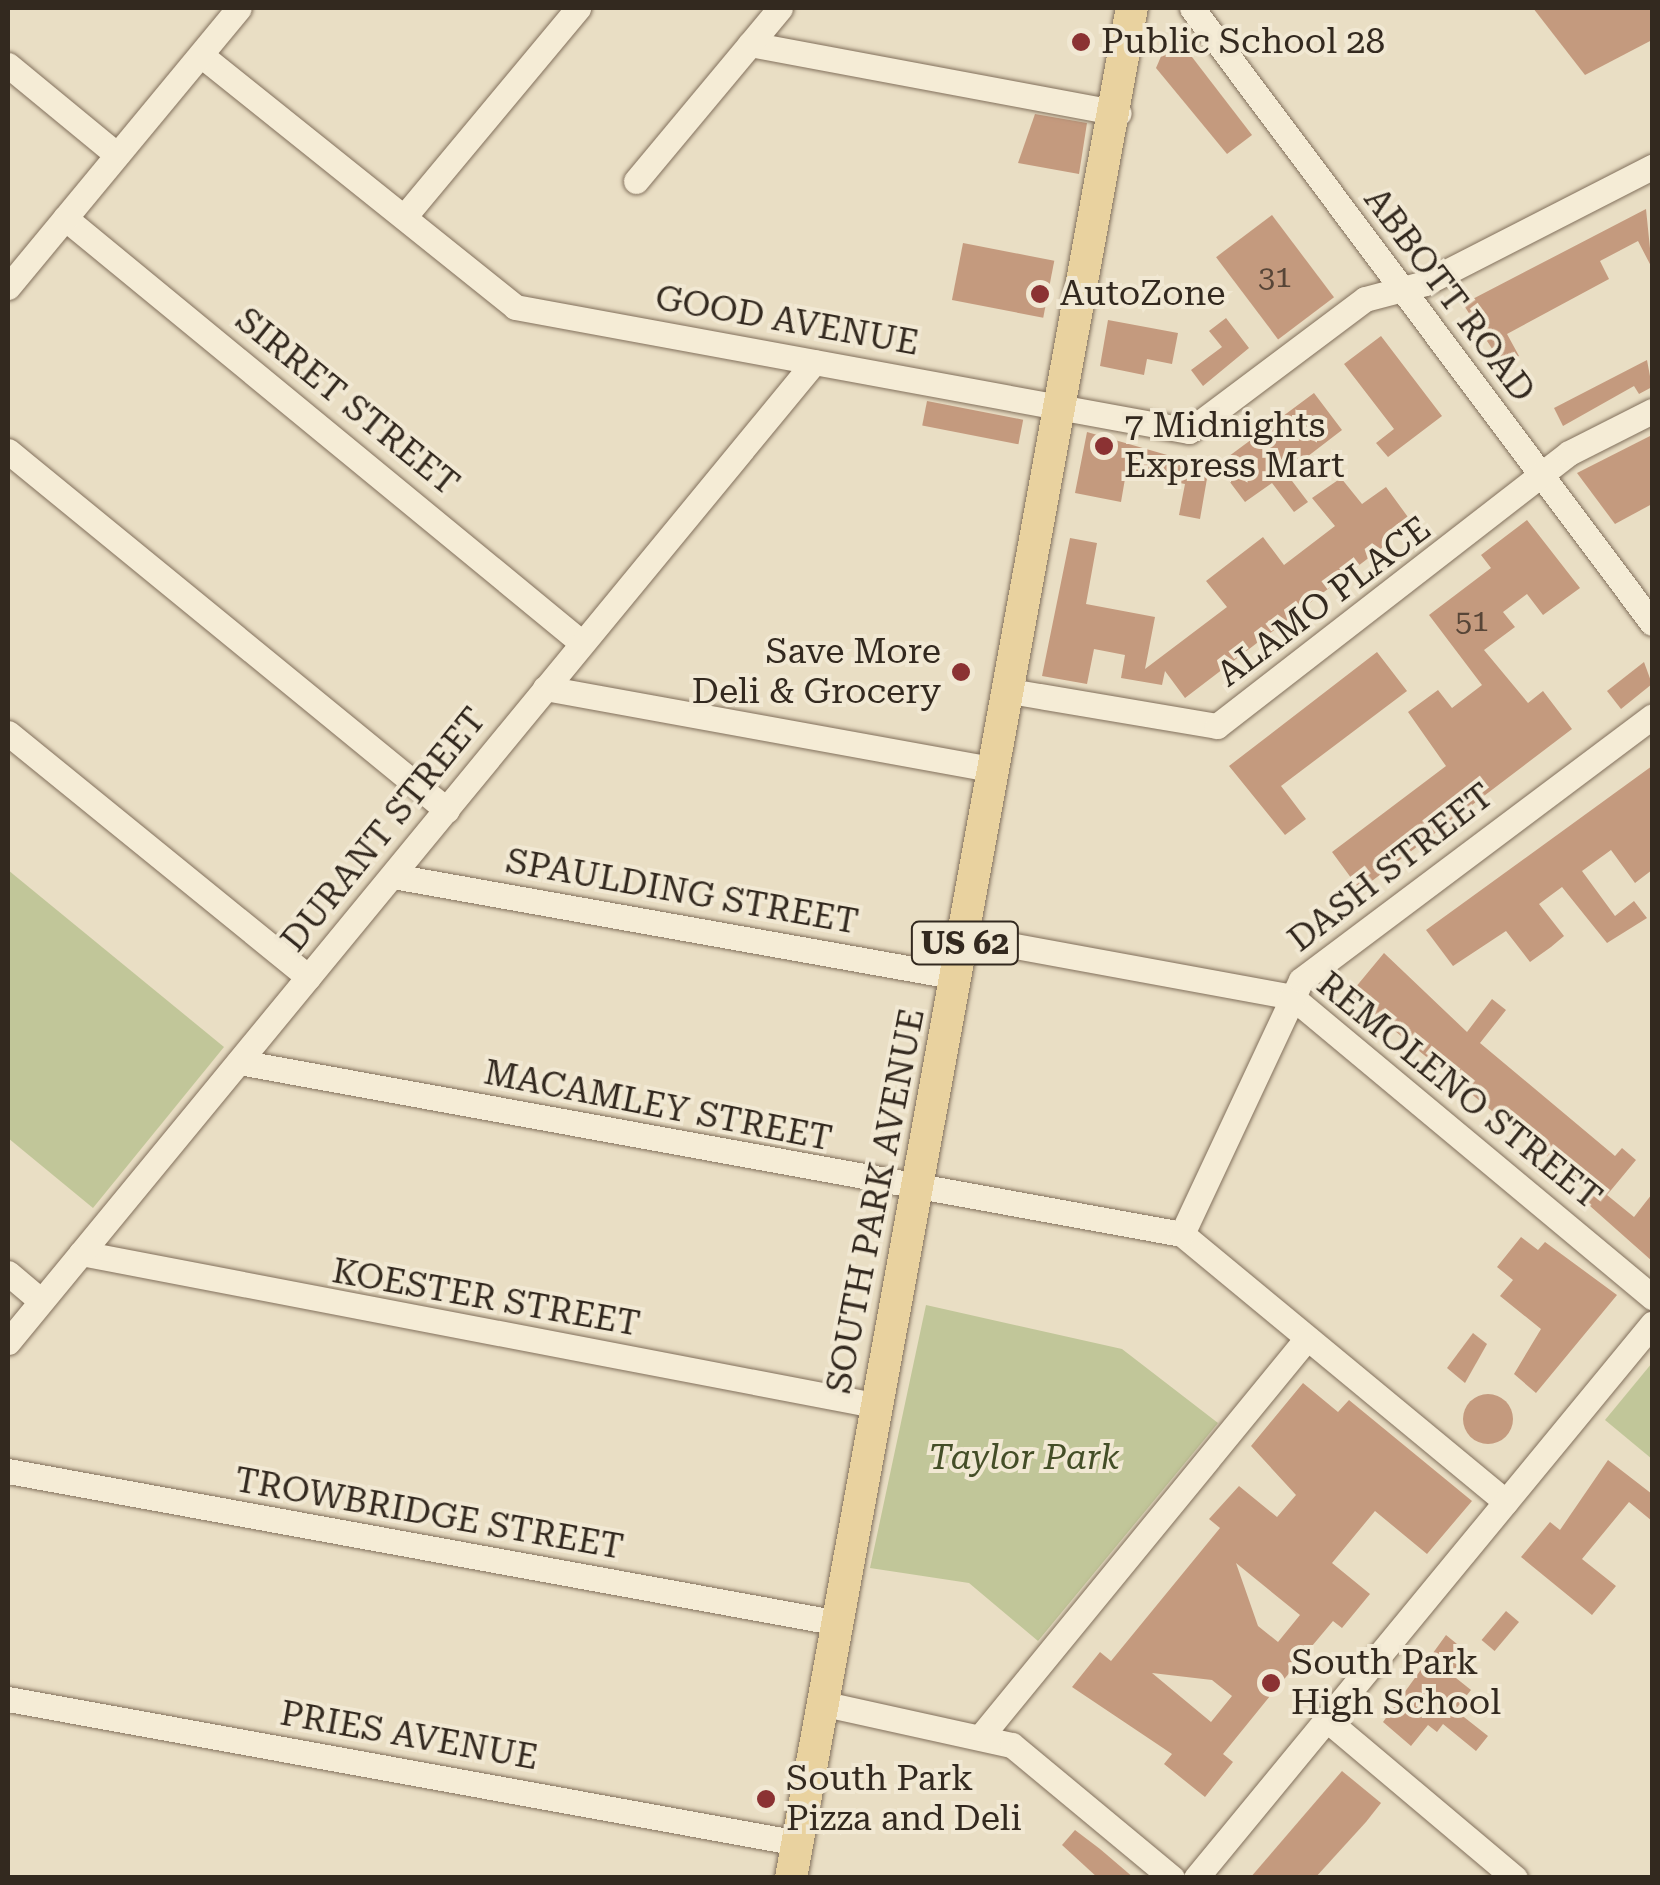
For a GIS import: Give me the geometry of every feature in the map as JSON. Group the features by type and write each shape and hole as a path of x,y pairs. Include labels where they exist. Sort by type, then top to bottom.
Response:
{"main road":[{"name":"SOUTH PARK AVENUE","path":"792,1878 1119,113 1132,8"}],"street":[{"path":"8,287 239,8"},
{"path":"404,217 578,8"},
{"path":"636,181 780,8"},
{"name":"ABBOTT ROAD","path":"1192,8 1652,623"},
{"path":"750,44 1119,113"},
{"name":"GOOD AVENUE","path":"201,54 515,306 1188,431 1365,299 1402,290 1652,167"},
{"path":"8,65 117,156"},
{"name":"SIRRET STREET","path":"65,218 582,643"},
{"name":"DURANT STREET","path":"8,1342 814,362"},
{"name":"ALAMO PLACE","path":"1010,691 1218,726 1542,475 1652,410"},
{"path":"8,450 447,810"},
{"path":"545,688 996,770"},
{"name":"DASH STREET","path":"1182,1234 1292,997 1319,965 1652,716"},
{"path":"8,733 308,977"},
{"name":"SPAULDING STREET","path":"393,876 958,977"},
{"name":"REMOLENO STREET","path":"966,937 1292,997 1652,1297"},
{"name":"MACAMLEY STREET","path":"239,1062 920,1190 1182,1234"},
{"path":"1182,1234 1506,1502"},
{"name":"KOESTER STREET","path":"82,1254 879,1406"},
{"path":"8,1273 41,1300"},
{"path":"1196,1878 1652,1324"},
{"path":"982,1735 1307,1338"},
{"name":"TROWBRIDGE STREET","path":"8,1471 839,1623"},
{"name":"PRIES AVENUE","path":"8,1700 798,1842"},
{"path":"826,1704 982,1735 1012,1745 1172,1878"},
{"path":"1326,1719 1515,1878"}],"green space":[{"path":"8,870 224,1047 93,1208 8,1138"},
{"name":"Taylor Park","path":"926,1305 1122,1349 1218,1423 1038,1641 969,1583 870,1568"},
{"path":"1652,1363 1652,1459 1605,1420"}],"building":[{"path":"1533,8 1652,8 1652,40 1585,75"},
{"path":"1172,31 1252,135 1227,154 1156,68"},
{"path":"1035,114 1087,123 1079,174 1018,163"},
{"path":"1646,209 1652,268 1638,241 1600,261 1609,279 1507,334 1519,356 1502,364 1463,304"},
{"path":"1272,215 1334,297 1278,339 1216,257"},
{"path":"963,243 1054,261 1043,318 952,300"},
{"path":"1226,318 1249,348 1203,386 1191,370 1222,347 1209,331"},
{"path":"1108,320 1178,333 1172,364 1147,359 1144,375 1100,366"},
{"path":"1381,336 1442,416 1388,457 1376,443 1394,429 1344,364"},
{"path":"1647,360 1652,387 1639,394 1634,386 1563,426 1554,408"},
{"path":"1314,393 1342,430 1286,473 1308,502 1294,512 1272,483 1245,502 1217,465"},
{"path":"927,401 1023,420 1018,444 922,426"},
{"path":"1087,432 1209,467 1200,519 1179,515 1185,484 1126,473 1121,502 1075,493"},
{"path":"1652,435 1652,504 1615,524 1577,473"},
{"path":"1341,478 1362,504 1386,487 1413,524 1185,698 1165,671 1162,685 1121,678 1125,655 1094,649 1087,684 1042,676 1070,538 1097,543 1086,604 1155,617 1145,669 1227,607 1206,581 1263,537 1284,565 1335,526 1312,498"},
{"path":"1527,520 1580,588 1543,615 1527,594 1503,612 1515,627 1484,650 1528,703 1543,691 1572,729 1360,890 1332,852 1446,766 1408,712 1438,690 1452,708 1482,685 1429,615 1491,568 1481,555"},
{"path":"1377,652 1407,691 1281,786 1306,819 1285,835 1229,766"},
{"path":"1644,662 1652,684 1621,709 1607,691"},
{"path":"1652,766 1652,870 1635,883 1611,850 1582,871 1615,916 1634,901 1647,918 1607,943 1562,887 1539,904 1564,936 1551,947 1530,962 1506,931 1453,966 1426,930"},
{"path":"1384,953 1467,1032 1492,999 1506,1010 1480,1043 1615,1156 1622,1148 1636,1160 1607,1195 1634,1217 1652,1194 1652,1261 1581,1198 1588,1190 1350,994"},
{"path":"1521,1237 1538,1250 1545,1242 1617,1295 1536,1393 1514,1374 1541,1329 1500,1296 1513,1280 1497,1267"},
{"path":"1473,1333 1487,1344 1465,1383 1447,1368"},
{"path":"1303,1383 1338,1412 1349,1400 1472,1501 1427,1554 1375,1511 1332,1563 1370,1594 1342,1628 1333,1621 1270,1696 1223,1754 1233,1762 1205,1797 1164,1764 1172,1754 1072,1687 1100,1652 1111,1661 1220,1528 1209,1519 1239,1486 1277,1517 1296,1495 1251,1446","holes":["1236,1563 1300,1615 1278,1642 1258,1626","1152,1673 1212,1680 1232,1696 1211,1722"]},
{"path":"1488,1394 1506,1401 1513,1419 1506,1437 1488,1444 1470,1437 1463,1419 1470,1401"},
{"path":"1608,1460 1652,1494 1652,1521 1629,1502 1582,1559 1616,1586 1592,1615 1521,1557 1550,1522 1560,1530"},
{"path":"1506,1611 1519,1622 1495,1651 1482,1640"},
{"path":"1446,1635 1468,1653 1451,1674 1471,1690 1455,1710 1488,1736 1476,1751 1443,1724 1437,1732 1428,1725 1411,1746 1383,1722"},
{"path":"1342,1771 1381,1803 1366,1822 1315,1878 1250,1878"},
{"path":"1075,1830 1134,1878 1098,1878 1062,1845"}],"place":[{"name":"Public School 28","path":"1081,42"},
{"name":"AutoZone","path":"1040,294"},
{"name":"7 Midnights Express Mart","path":"1104,446"},
{"name":"Save More Deli & Grocery","path":"961,672"},
{"name":"South Park High School","path":"1271,1683"},
{"name":"South Park Pizza and Deli","path":"766,1799"}]}
